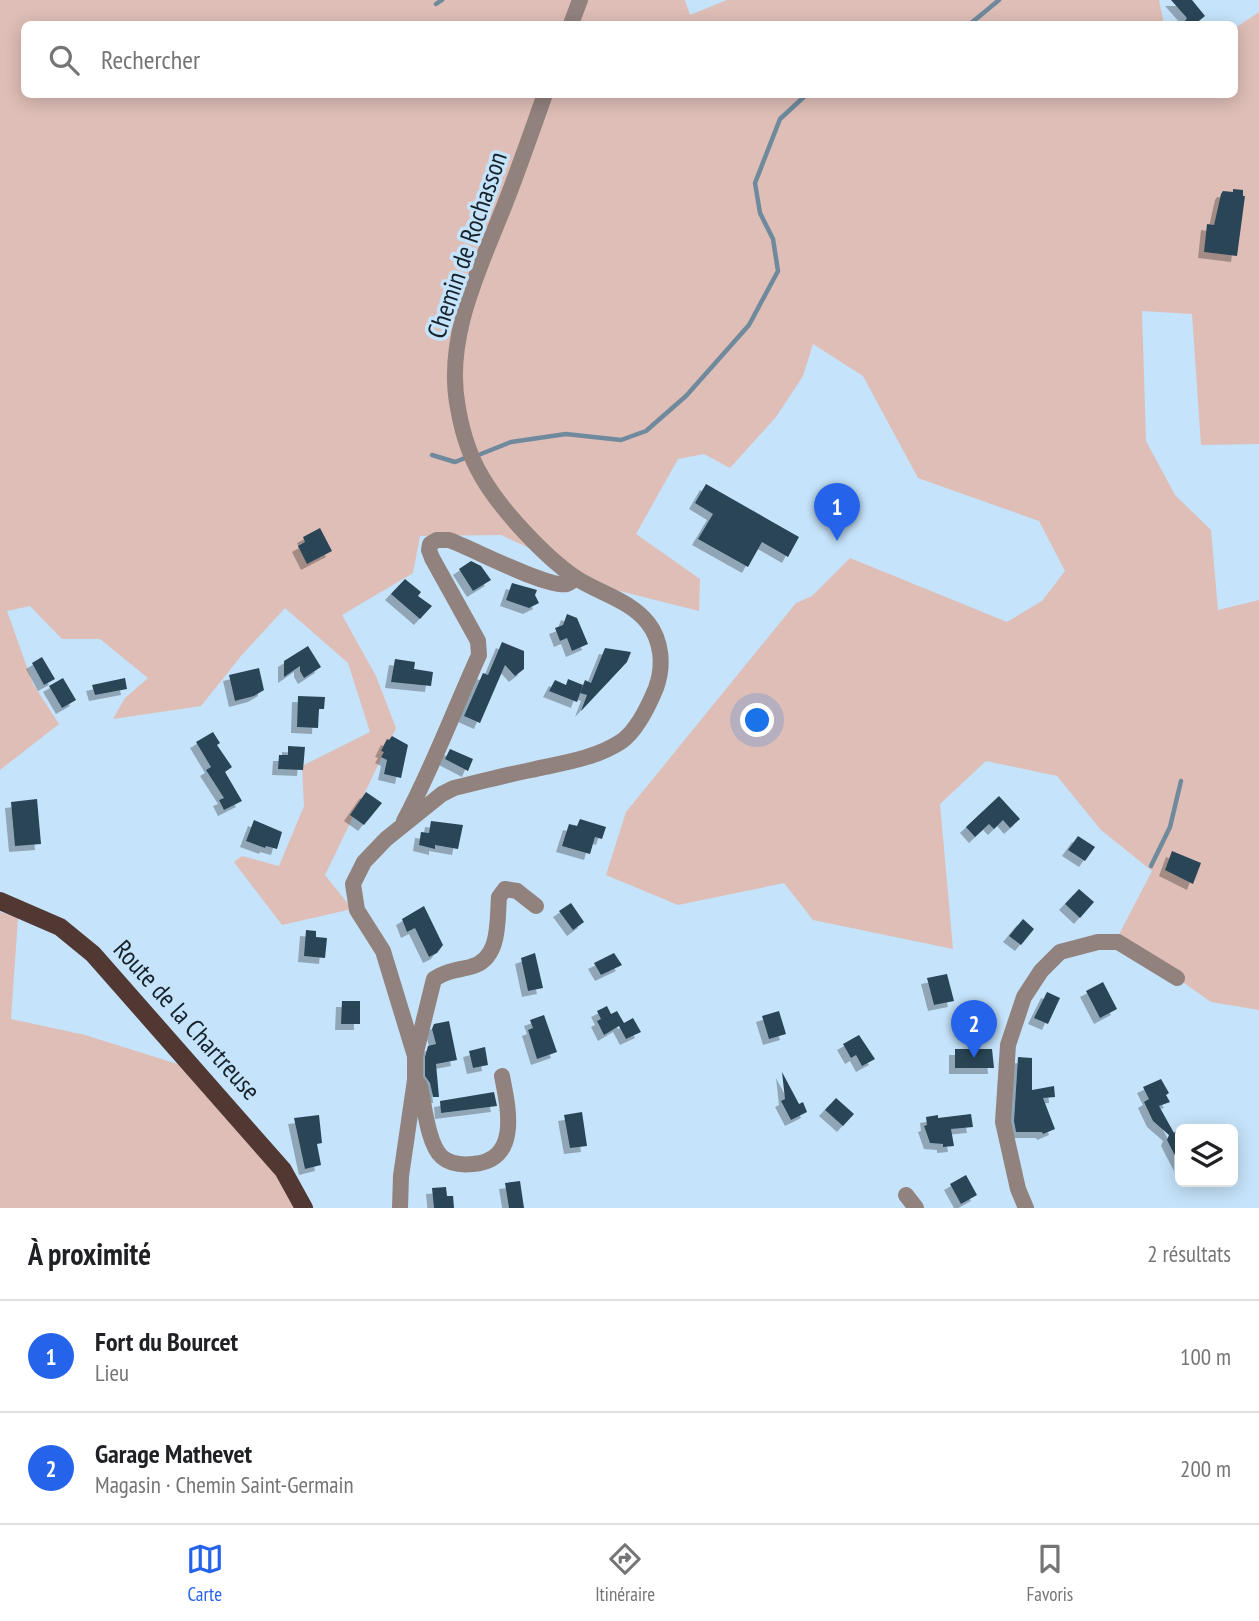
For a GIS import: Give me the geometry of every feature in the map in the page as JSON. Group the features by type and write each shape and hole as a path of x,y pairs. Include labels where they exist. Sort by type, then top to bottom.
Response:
{"main road":[{"name":"Route de la Chartreuse","path":"0,901 60,927 93,954 276,1161 304,1208"}],"street":[{"path":"572,21 580,0"},
{"name":"Chemin de Rochasson","path":"415,1056 383,951 360,916 353,895 353,884 365,862 386,839 454,788 579,761 623,740 634,727 659,681 661,664 657,638 648,623 636,611 576,578 553,560 531,538 482,478 465,435 454,381 458,334 544,98"},
{"path":"400,829 430,771 436,751 479,654 478,640 432,558 430,544 437,540 449,540 559,584 568,584 576,578"},
{"name":"Chemin de Rochasson","path":"400,1208 401,1176 415,1080 415,1056 435,979 444,973 477,965 492,950 499,897 505,889 517,891 536,906"},
{"path":"1026,1208 1018,1189 1003,1122 1011,1035 1024,997 1041,971 1060,952 1098,942 1118,942 1177,978"},
{"name":"Chemin de Rochasson","path":"415,1080 420,1086 432,1142 443,1158 466,1165 489,1161 503,1145 510,1116 502,1076"}],"shaded area":[{"path":"0,0 685,0 690,15 727,0 1159,0 1163,21 21,21 21,98 1238,98 1238,26 1259,12 1259,444 1201,445 1192,314 1142,311 1146,441 1175,495 1211,530 1218,610 1259,600 1259,1010 1211,1002 1177,978 1114,944 1152,871 1101,830 1057,776 986,761 940,804 953,949 813,920 784,883 678,905 606,875 626,812 796,603 812,596 850,558 1007,622 1042,601 1065,571 1039,521 918,478 863,376 813,344 803,376 776,417 730,468 704,454 678,459 636,534 700,579 699,611 612,589 501,535 420,536 413,573 342,615 376,676 396,728 325,875 352,909 282,925 234,862 242,856 279,866 304,806 302,766 370,732 348,663 285,608 241,656 201,706 113,719 125,698 148,678 100,639 62,639 30,606 7,611 33,684 59,724 0,770"},
{"path":"0,912 18,918 11,1019 85,1035 187,1067 265,1152 298,1208 0,1208"}],"building":[{"path":"1171,0 1192,0 1205,16 1199,21 1185,21 1187,18"},
{"path":"1233,189 1243,190 1245,196 1237,256 1204,252 1207,224 1214,225 1223,191 1233,192"},
{"path":"706,484 799,537 788,557 762,542 748,567 698,539 713,514 695,503"},
{"path":"320,528 332,551 307,564 298,546 305,542 303,537"},
{"path":"471,561 481,566 491,580 473,591 459,569"},
{"path":"405,579 421,592 418,596 432,606 420,619 391,594"},
{"path":"512,583 537,590 535,595 539,603 529,608 506,600"},
{"path":"567,614 577,618 588,644 572,651 567,638 560,641 555,628 563,625"},
{"path":"502,642 524,651 524,669 515,676 505,665 480,723 464,716 483,673 488,675"},
{"path":"308,646 321,667 304,678 300,666 284,677 284,661"},
{"path":"605,648 631,652 627,662 581,711 587,695 580,693 585,680 591,683"},
{"path":"42,657 55,679 44,685 32,663"},
{"path":"395,659 415,662 414,669 433,672 431,686 391,682"},
{"path":"259,668 264,690 235,701 229,675"},
{"path":"63,678 76,700 62,708 49,686"},
{"path":"125,678 127,689 95,695 92,685"},
{"path":"568,679 583,685 577,702 549,691 555,680 566,685"},
{"path":"298,696 325,697 324,709 319,709 318,728 297,727"},
{"path":"213,732 220,743 217,745 232,767 225,772 242,801 224,810 219,800 224,798 206,770 211,767 196,742"},
{"path":"392,736 408,745 401,778 384,774 387,760 381,757 384,752 381,751 387,739"},
{"path":"288,746 305,747 303,770 278,769 279,755 288,755"},
{"path":"450,749 473,759 468,771 445,759"},
{"path":"366,792 382,803 364,825 350,815"},
{"path":"999,796 1020,819 1010,828 1003,820 994,829 989,824 975,837 966,827"},
{"path":"37,799 41,844 15,846 11,802"},
{"path":"580,819 606,827 602,839 595,837 590,854 562,846 569,824 577,826"},
{"path":"254,820 282,832 277,849 246,841"},
{"path":"431,821 463,825 458,849 435,845 435,849 419,845 421,832 429,833"},
{"path":"1078,836 1095,847 1085,861 1068,850"},
{"path":"1172,851 1201,863 1193,884 1165,870"},
{"path":"1079,889 1094,902 1080,918 1065,904"},
{"path":"571,903 584,922 573,930 559,911"},
{"path":"424,906 443,945 437,953 429,957 415,928 407,932 402,919"},
{"path":"1023,919 1034,929 1021,945 1009,936"},
{"path":"306,930 316,931 316,937 327,938 325,958 304,956"},
{"path":"535,953 543,988 528,991 521,958"},
{"path":"614,953 622,965 601,975 594,963"},
{"path":"947,974 954,1001 934,1005 927,978"},
{"path":"1103,982 1117,1009 1100,1018 1086,991"},
{"path":"1047,992 1060,998 1048,1024 1034,1018"},
{"path":"342,1001 360,1001 360,1024 341,1024"},
{"path":"607,1006 611,1014 617,1011 624,1023 633,1018 641,1032 626,1039 619,1026 604,1035 597,1021 601,1019 597,1011"},
{"path":"779,1011 786,1034 769,1039 762,1016"},
{"path":"544,1015 557,1052 537,1059 528,1030 533,1028 530,1020"},
{"path":"449,1021 457,1060 436,1064 439,1097 433,1097 430,1083 425,1076 425,1057 428,1046 436,1044 432,1029 434,1024"},
{"path":"859,1035 875,1059 862,1066 856,1055 851,1058 843,1044"},
{"path":"485,1047 488,1065 473,1068 469,1051"},
{"path":"955,1049 992,1049 994,1068 955,1068"},
{"path":"1018,1057 1032,1058 1032,1090 1054,1086 1055,1097 1043,1098 1055,1129 1043,1134 1016,1132 1014,1121"},
{"path":"782,1072 799,1104 803,1102 807,1112 791,1120 781,1101 785,1099"},
{"path":"1161,1079 1169,1093 1166,1095 1170,1102 1159,1106 1175,1132 1175,1155 1167,1140 1169,1135 1153,1121 1144,1102 1149,1099 1143,1087"},
{"path":"494,1092 497,1106 441,1113 440,1101"},
{"path":"836,1098 854,1114 843,1126 825,1110"},
{"path":"582,1112 587,1146 570,1148 564,1115"},
{"path":"971,1114 973,1127 951,1129 954,1146 943,1147 943,1144 930,1143 924,1126 927,1125 926,1117"},
{"path":"319,1115 322,1143 317,1144 321,1165 305,1169 294,1118"},
{"path":"966,1175 977,1195 961,1204 950,1184"},
{"path":"520,1181 524,1208 509,1208 505,1183"},
{"path":"446,1187 447,1196 453,1196 454,1208 434,1208 432,1188"}],"waterway":[{"path":"436,4 442,0"},
{"path":"974,21 999,0"},
{"path":"481,454 511,442 566,434 621,440 646,431 686,396 749,325 778,271 773,239 760,213 755,183 780,119 803,98"},
{"path":"432,455 455,462 465,458"},
{"path":"1151,866 1170,827 1181,781"}],"place":[{"name":"Fort du Bourcet","path":"837,541"},
{"name":"Garage Mathevet","path":"974,1058"}]}
